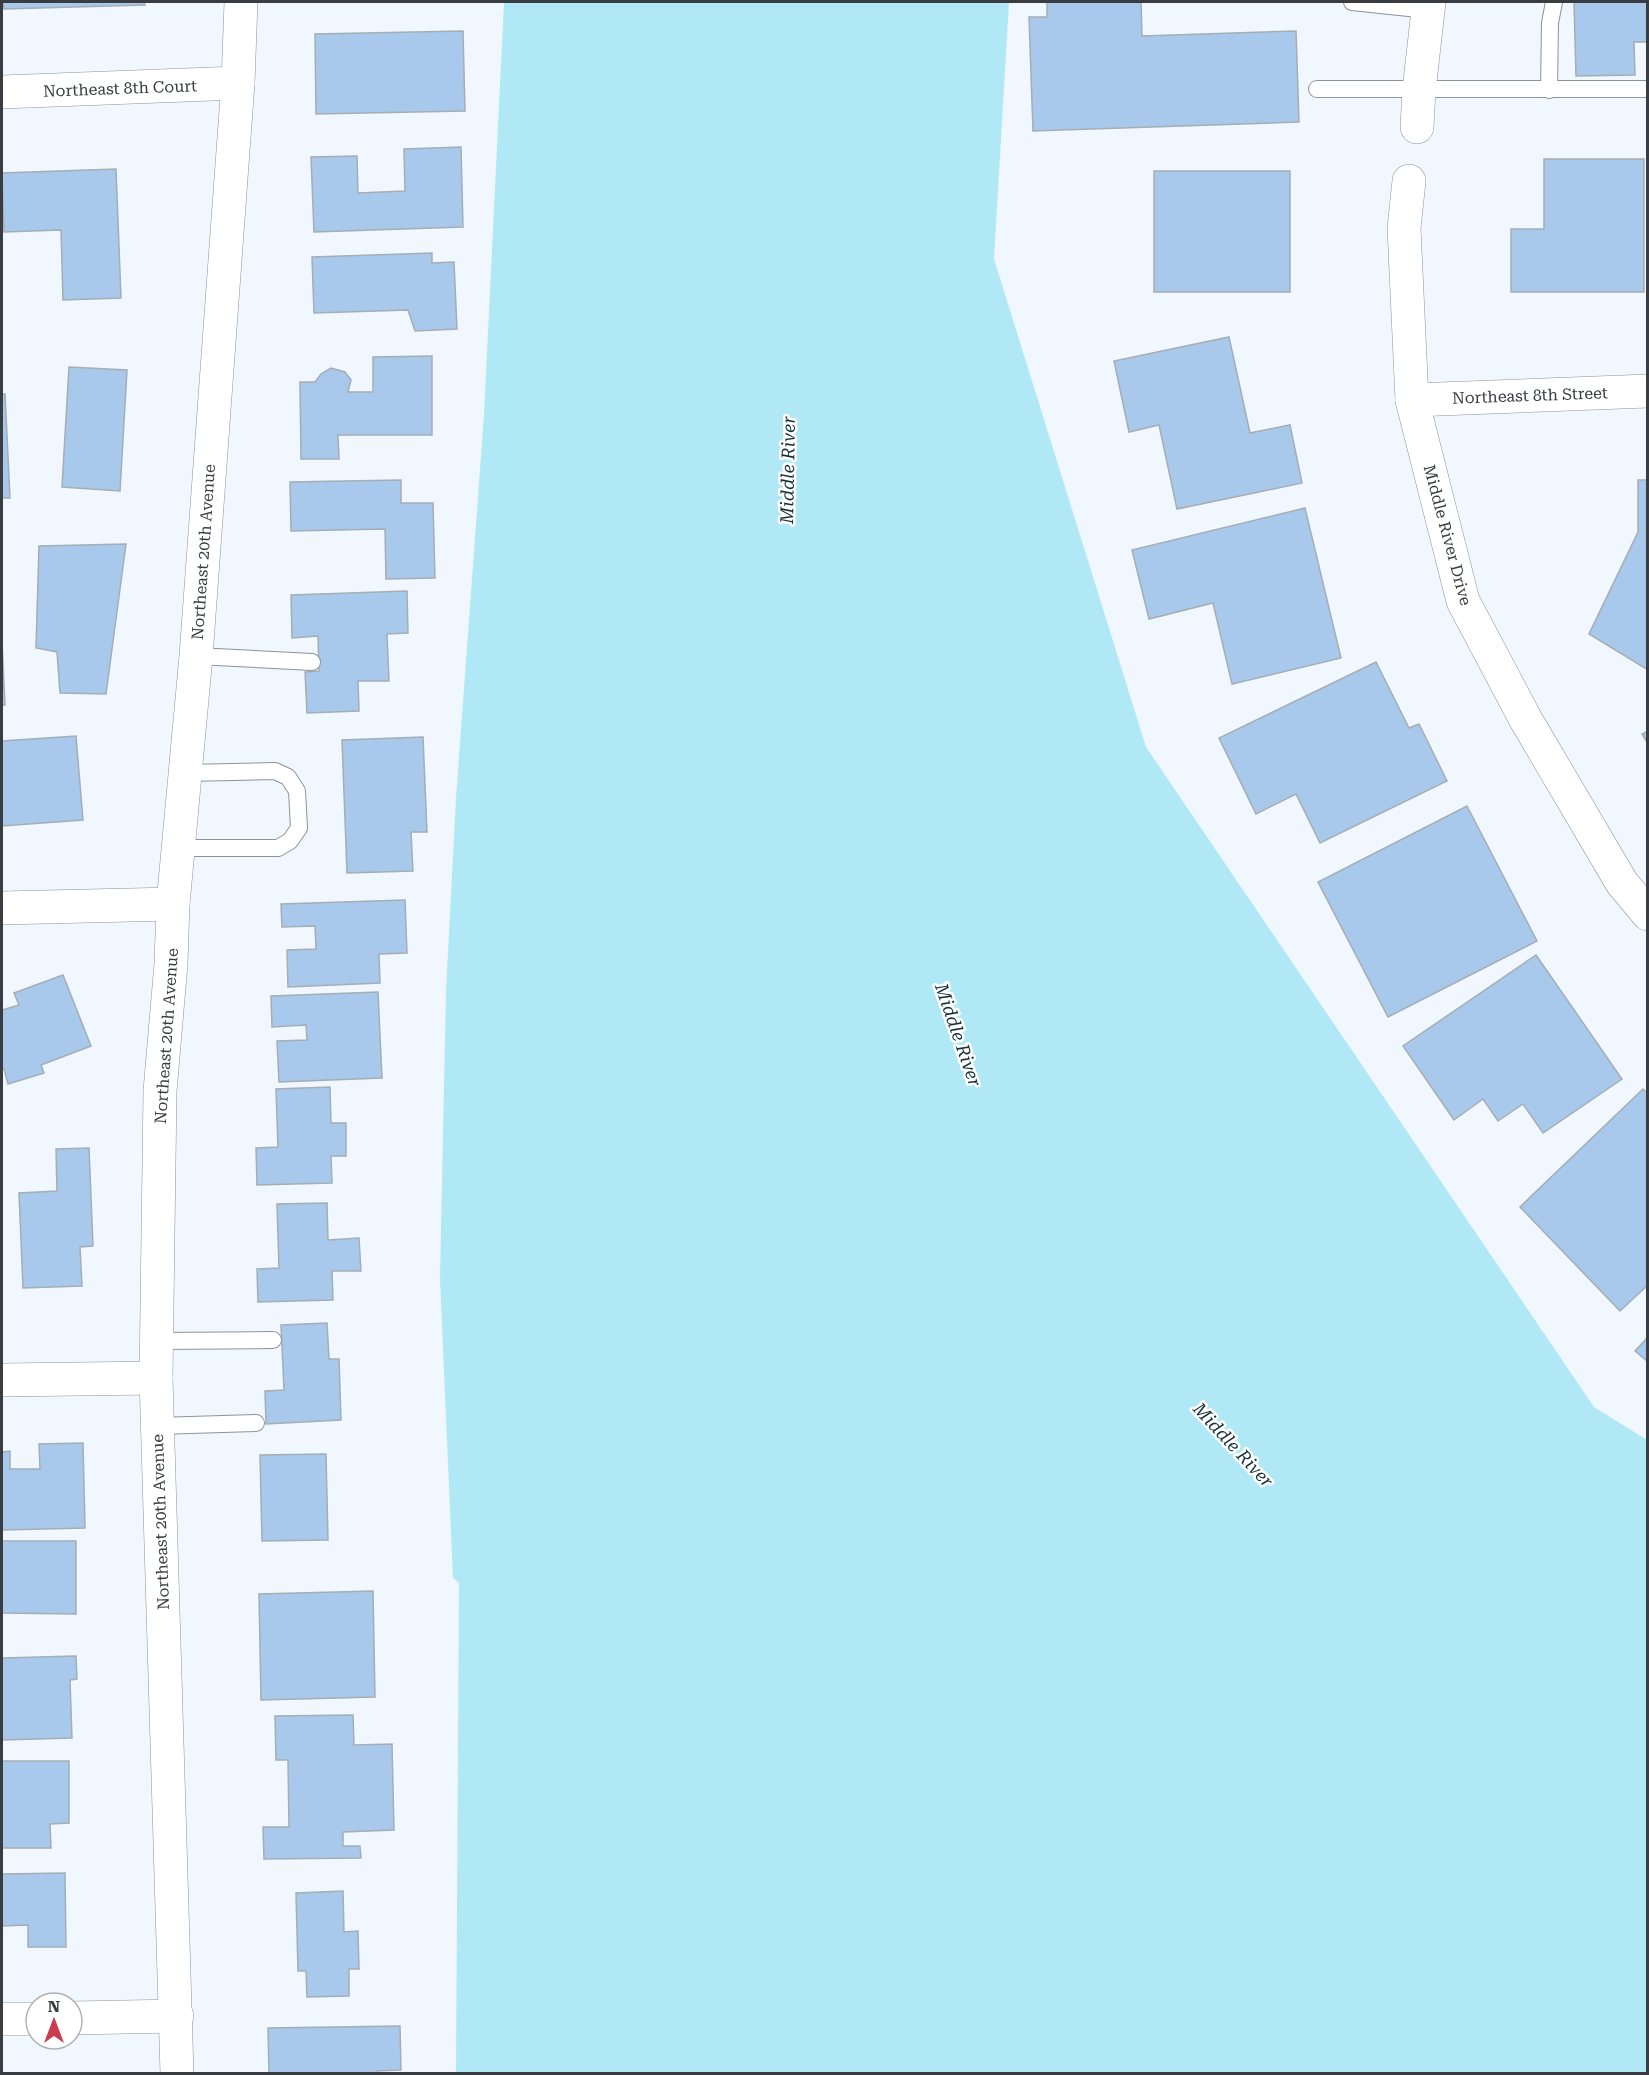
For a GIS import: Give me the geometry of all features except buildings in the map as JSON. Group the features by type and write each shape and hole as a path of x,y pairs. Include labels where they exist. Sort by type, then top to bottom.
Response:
{"street":[{"name":"Northeast 20th Avenue","path":"177,2073 156,1378 160,1091 171,964 173,904 196,656 238,83 241,2"},
{"path":"1418,127 1419,90 1428,6"},
{"name":"Northeast 8th Court","path":"2,93 238,83"},
{"name":"Middle River Drive","path":"1409,181 1404,228 1412,400 1463,601 1526,720 1622,883 1647,914"},
{"name":"Northeast 8th Street","path":"1412,400 1647,391"},
{"path":"2,908 173,904"},
{"path":"2,1380 156,1378"},
{"path":"84,2018 177,2016"},
{"path":"2,2019 24,2019"}],"lane":[{"path":"1352,2 1428,6"},
{"path":"1549,90 1550,22 1554,2"},
{"path":"1317,89 1647,89"},
{"path":"196,656 312,662"},
{"path":"178,848 278,848 290,841 299,828 297,790 288,777 275,771 185,773"},
{"path":"156,1341 273,1340"},
{"path":"157,1425 256,1423"}],"water":[{"name":"Middle River","path":"504,2 1009,2 994,259 1146,747 1594,1407 1647,1440 1647,2073 456,2073 459,1583 453,1578 440,1279 446,991 456,798 484,415"}]}
